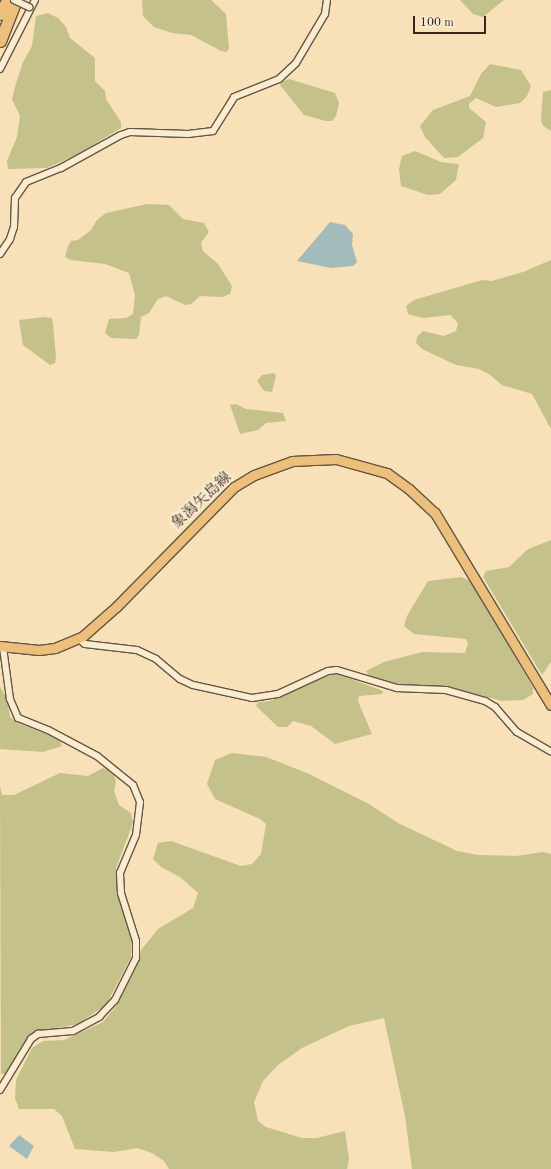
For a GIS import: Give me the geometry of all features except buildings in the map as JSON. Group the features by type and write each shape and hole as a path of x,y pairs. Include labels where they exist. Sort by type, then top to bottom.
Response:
{"highway":[{"path":"0,14 11,2"},
{"path":"0,41 11,2"}],"main road":[{"name":"象潟矢島線","path":"1,646 38,650 55,648 78,638 105,617 234,487 254,475 280,464 307,459 336,459 387,473 409,489 435,513 551,705"}],"street":[{"path":"0,69 30,7 35,0"},
{"path":"0,254 10,239 14,227 15,198 26,182 61,168 120,134 130,132 188,134 213,131 234,97 279,79 296,63 325,14 326,0"},
{"path":"11,2 30,7"},
{"path":"78,638 85,644 137,650 156,659 180,679 194,685 252,698 278,694 328,671 337,670 397,688 446,690 486,701 495,707 516,732 551,752"},
{"path":"0,1090 31,1039 38,1034 73,1031 98,1017 115,1000 136,958 136,941 121,893 120,872 136,835 140,802 133,785 97,756 48,730 18,718 10,699 1,646"}],"shaded area":[{"path":"142,0 211,0 226,14 229,49 226,52 221,51 191,35 172,33 154,27 143,16"},
{"path":"460,0 504,0 483,17 473,14"},
{"path":"48,13 58,18 66,27 70,38 95,58 95,81 105,91 106,99 121,122 121,128 78,154 47,168 8,169 7,161 17,137 20,116 12,99 15,87 23,62 32,46 36,16"},
{"path":"490,64 521,70 531,86 527,96 520,103 496,107 476,98 469,104 469,108 486,122 483,138 458,157 444,158 425,137 420,126 433,110 470,96 481,74"},
{"path":"289,79 335,93 339,103 336,116 332,121 326,121 304,115 280,85 281,82"},
{"path":"551,90 551,131 543,126 541,120 543,92"},
{"path":"415,151 441,162 459,164 456,180 440,194 428,195 401,186 399,169 402,156"},
{"path":"147,204 169,205 183,219 204,223 209,232 201,243 203,251 218,264 232,286 230,294 222,297 200,296 191,304 185,305 166,296 158,299 149,313 141,317 139,335 136,339 111,338 105,333 109,319 126,318 133,314 135,295 129,273 105,264 71,260 65,257 71,241 78,240 91,230 97,220 106,213"},
{"path":"551,260 551,429 532,394 502,385 489,374 479,369 456,365 422,349 416,343 417,337 423,331 444,336 456,331 458,323 450,315 423,318 408,314 406,306 414,300 482,280 492,281 523,272"},
{"path":"44,317 52,318 53,324 56,357 55,363 50,365 23,345 19,320"},
{"path":"274,373 276,376 272,392 264,391 257,381 262,375"},
{"path":"236,404 246,409 283,413 286,421 266,423 258,430 240,434 230,405"},
{"path":"551,540 551,662 542,675 483,577 486,571 509,567 528,549"},
{"path":"462,577 473,583 533,688 533,694 523,700 502,701 452,688 398,684 369,676 366,671 384,662 422,652 465,653 468,643 466,639 414,634 404,626 407,616 428,581"},
{"path":"338,674 383,691 382,694 359,696 358,701 372,734 335,744 311,726 293,721 287,727 278,727 256,706 258,702 270,701 326,676"},
{"path":"0,687 7,698 10,717 20,724 59,739 62,746 43,752 0,749"},
{"path":"232,753 266,757 307,773 369,804 398,823 457,851 478,855 516,856 543,852 551,854 551,1169 412,1169 405,1116 384,1018 349,1026 302,1048 278,1065 263,1081 254,1102 258,1121 266,1127 302,1138 317,1138 345,1131 349,1159 347,1169 169,1169 164,1161 152,1153 137,1148 114,1152 75,1149 62,1116 54,1109 19,1109 15,1098 16,1080 32,1048 43,1041 64,1040 103,1022 117,1005 137,966 141,950 158,929 193,908 198,893 180,877 161,867 153,859 158,843 171,841 241,866 252,864 261,854 266,824 260,819 215,799 207,784 215,760"},
{"path":"103,768 112,771 116,781 114,791 119,805 131,813 133,823 116,868 116,879 132,942 131,957 106,1005 78,1024 35,1032 28,1037 6,1074 1,1074 0,787 2,795 14,795 60,773 88,776"}],"water":[{"path":"330,222 345,225 353,234 352,245 357,262 353,266 331,268 297,261"},
{"path":"19,1135 34,1146 27,1159 9,1146"}]}
